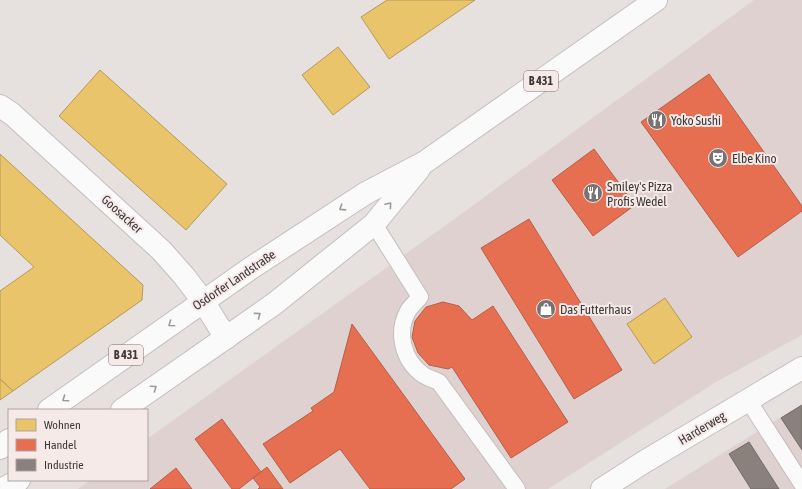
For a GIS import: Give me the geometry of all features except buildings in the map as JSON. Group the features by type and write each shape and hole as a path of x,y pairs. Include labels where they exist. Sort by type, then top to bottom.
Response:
{"main road":[{"name":"Osdorfer Landstraße","path":"51,409 203,301 366,193 425,162 656,0"},
{"name":"Goosacker","path":"0,106 12,114 161,250 184,276 203,301 226,338"},
{"name":"Osdorfer Landstraße","path":"123,409 274,304 374,224 425,162"},
{"name":"Harderweg","path":"602,489 644,462 802,368"},
{"path":"0,448 8,441"},
{"path":"3,489 17,481"}],"lane":[{"path":"374,224 420,297 408,311 402,327 403,346 410,362 423,375 439,382 517,489"},
{"path":"748,400 802,484"}],"shaded area":[{"path":"754,0 802,0 802,335 716,382 548,489 78,489 89,481 148,481 148,438 453,220"},
{"path":"802,404 802,489 665,489"}],"place":[{"name":"Yoko Sushi","path":"657,120"},
{"name":"Elbe Kino","path":"718,158"},
{"name":"Smiley's Pizza Profis Wedel","path":"593,193"},
{"name":"Das Futterhaus","path":"546,309"}]}
